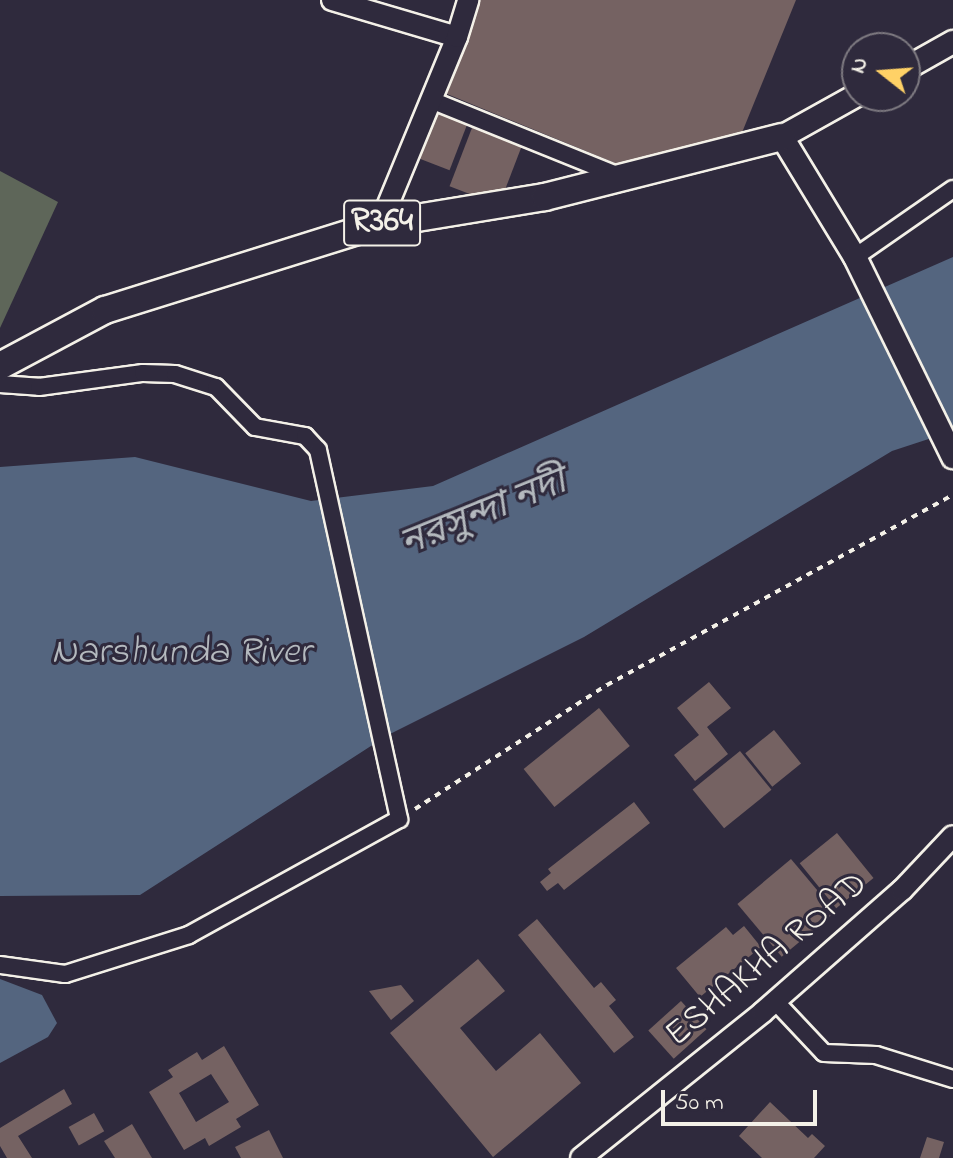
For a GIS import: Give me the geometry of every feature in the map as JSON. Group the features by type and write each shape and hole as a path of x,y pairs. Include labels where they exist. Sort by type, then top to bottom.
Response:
{"main road":[{"path":"921,60 953,42"},
{"path":"841,104 782,137 857,263 953,457"},
{"name":"R364","path":"0,366 105,310 380,224 626,178 782,137"}],"street":[{"path":"332,0 457,37"},
{"path":"380,224 457,37 468,0"},
{"path":"431,100 626,178"},
{"path":"857,263 953,189"},
{"path":"0,384 39,387 143,373 175,374 216,387 255,427 305,436 318,450 399,819 189,935 65,974 0,965"},
{"name":"ESHAKHA ROAD","path":"586,1156 775,1001 902,890 953,836"},
{"path":"775,1001 824,1053 876,1055 953,1079"}],"path":[{"path":"399,819 607,685 953,495"}],"green space":[{"path":"0,171 58,202 0,328"}],"water":[{"name":"Narshunda River","path":"953,257 953,431 892,451 584,637 388,735 140,895 0,896 0,467 135,457 311,501 433,486"},
{"path":"0,979 42,995 57,1023 48,1037 0,1063"}],"building":[{"path":"469,0 796,0 741,135 622,166 435,89"},
{"path":"436,105 470,118 450,170 416,157"},
{"path":"475,120 524,139 499,205 450,186"},
{"path":"709,682 731,708 707,727 728,754 695,781 674,755 699,735 677,708"},
{"path":"599,708 630,746 554,807 524,769"},
{"path":"774,730 801,763 772,787 745,753"},
{"path":"740,751 771,790 724,828 693,789"},
{"path":"634,802 650,823 564,890 558,883 547,891 540,882 551,873 548,869"},
{"path":"837,833 874,878 836,908 800,863"},
{"path":"791,859 835,912 782,957 737,904"},
{"path":"537,919 594,988 601,982 616,1000 609,1006 634,1037 614,1053 518,935"},
{"path":"744,926 761,947 700,997 676,968 726,927 733,935"},
{"path":"478,959 505,991 460,1028 496,1071 540,1033 581,1083 493,1157 390,1033"},
{"path":"401,985 414,1001 391,1020 369,991"},
{"path":"681,1001 706,1029 674,1059 648,1030"},
{"path":"224,1046 259,1105 236,1119 241,1127 209,1146 205,1138 184,1150 149,1092 173,1077 168,1070 197,1052 202,1060","holes":["211,1074 229,1102 196,1122 179,1093"]},
{"path":"64,1089 72,1104 18,1136 32,1158 7,1158 0,1146 0,1128"},
{"path":"770,1102 808,1138 812,1134 825,1146 814,1158 762,1158 739,1136"},
{"path":"94,1113 104,1131 79,1145 69,1127"},
{"path":"132,1124 152,1158 115,1158 104,1141"},
{"path":"269,1130 283,1158 241,1158 235,1147"},
{"path":"927,1137 944,1142 939,1158 920,1158"}],"water label":[{"name":"নরসুন্দা নদী","path":"484,515"}]}
